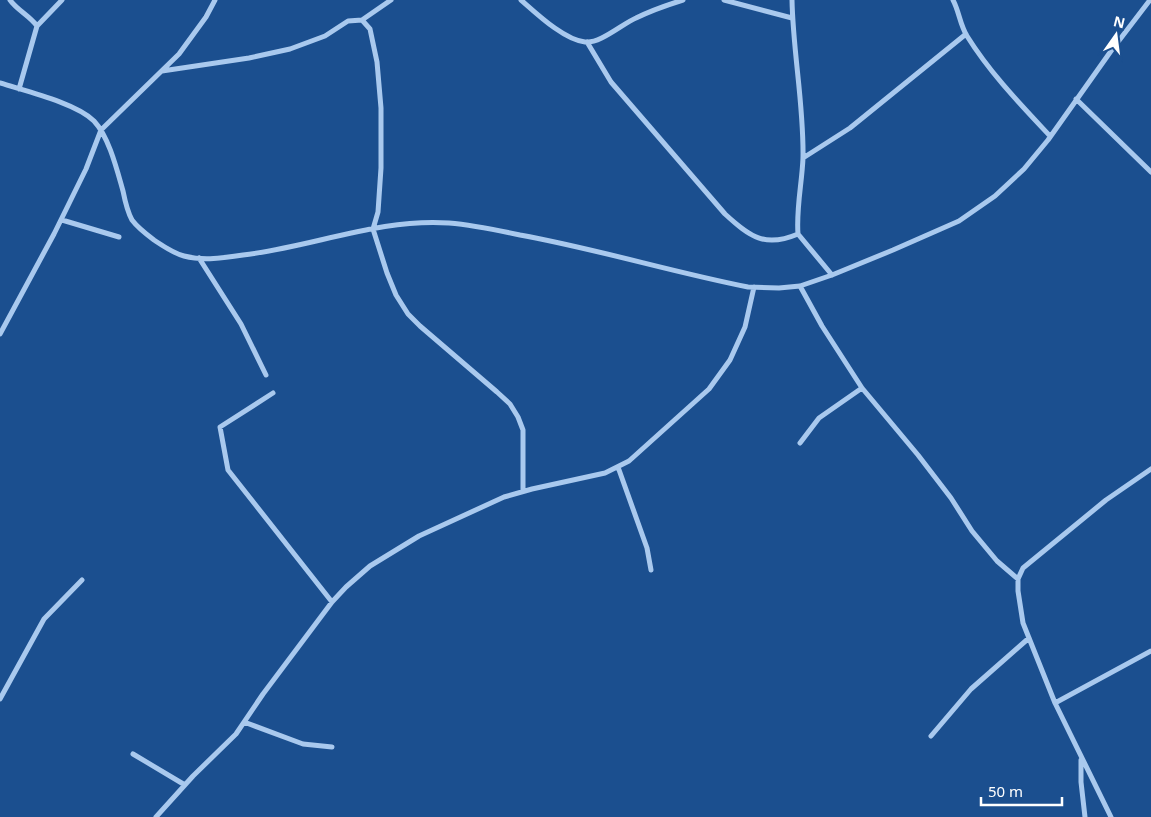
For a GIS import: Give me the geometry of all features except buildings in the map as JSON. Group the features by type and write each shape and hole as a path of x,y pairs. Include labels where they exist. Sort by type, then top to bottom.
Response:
{"street":[{"path":"10,0 16,8 34,21 37,26"},
{"path":"19,89 37,26 62,0"},
{"path":"0,334 62,220 86,169 101,130 179,54 206,17 215,0"},
{"path":"162,70 249,58 290,49 325,36 348,21 362,20 390,0"},
{"path":"521,0 573,39 586,42 605,36 655,9 683,0"},
{"path":"724,0 792,18"},
{"path":"792,0 803,158 798,202 798,234 832,274"},
{"path":"953,0 959,11 966,34 996,76 1050,136"},
{"path":"0,83 64,104 84,113 101,130 115,165 132,219 140,229 170,250 183,256 222,258 299,246 374,229 419,223 448,223 564,243 719,281 754,287 779,288 800,286 893,250 959,221 995,196 1024,169 1150,0"},
{"path":"362,20 370,29 377,62 381,108 381,168 378,212 374,229 387,273 396,295 408,314 510,404 523,430 523,491"},
{"path":"803,158 850,128 966,34"},
{"path":"586,42 611,82 725,214 741,229 764,241 784,240 798,234"},
{"path":"1076,99 1151,172"},
{"path":"62,220 119,237"},
{"path":"199,258 240,324 266,375"},
{"path":"800,286 822,326 862,388 918,455 990,554 1018,579"},
{"path":"156,817 184,785 236,734 263,694 332,602 370,566 419,536 504,496 605,473 629,461 709,389 730,360 745,328 754,287"},
{"path":"800,443 819,418 862,388"},
{"path":"273,393 220,427 228,470 332,602"},
{"path":"618,467 648,548 651,570"},
{"path":"1111,817 1055,703 1023,624 1018,579 1023,568 1106,500 1151,469"},
{"path":"0,699 44,619 82,580"},
{"path":"931,736 971,689 1029,638"},
{"path":"1055,703 1151,651"},
{"path":"244,722 303,744 332,747"},
{"path":"133,754 184,785"},
{"path":"1081,758 1085,817"}]}
